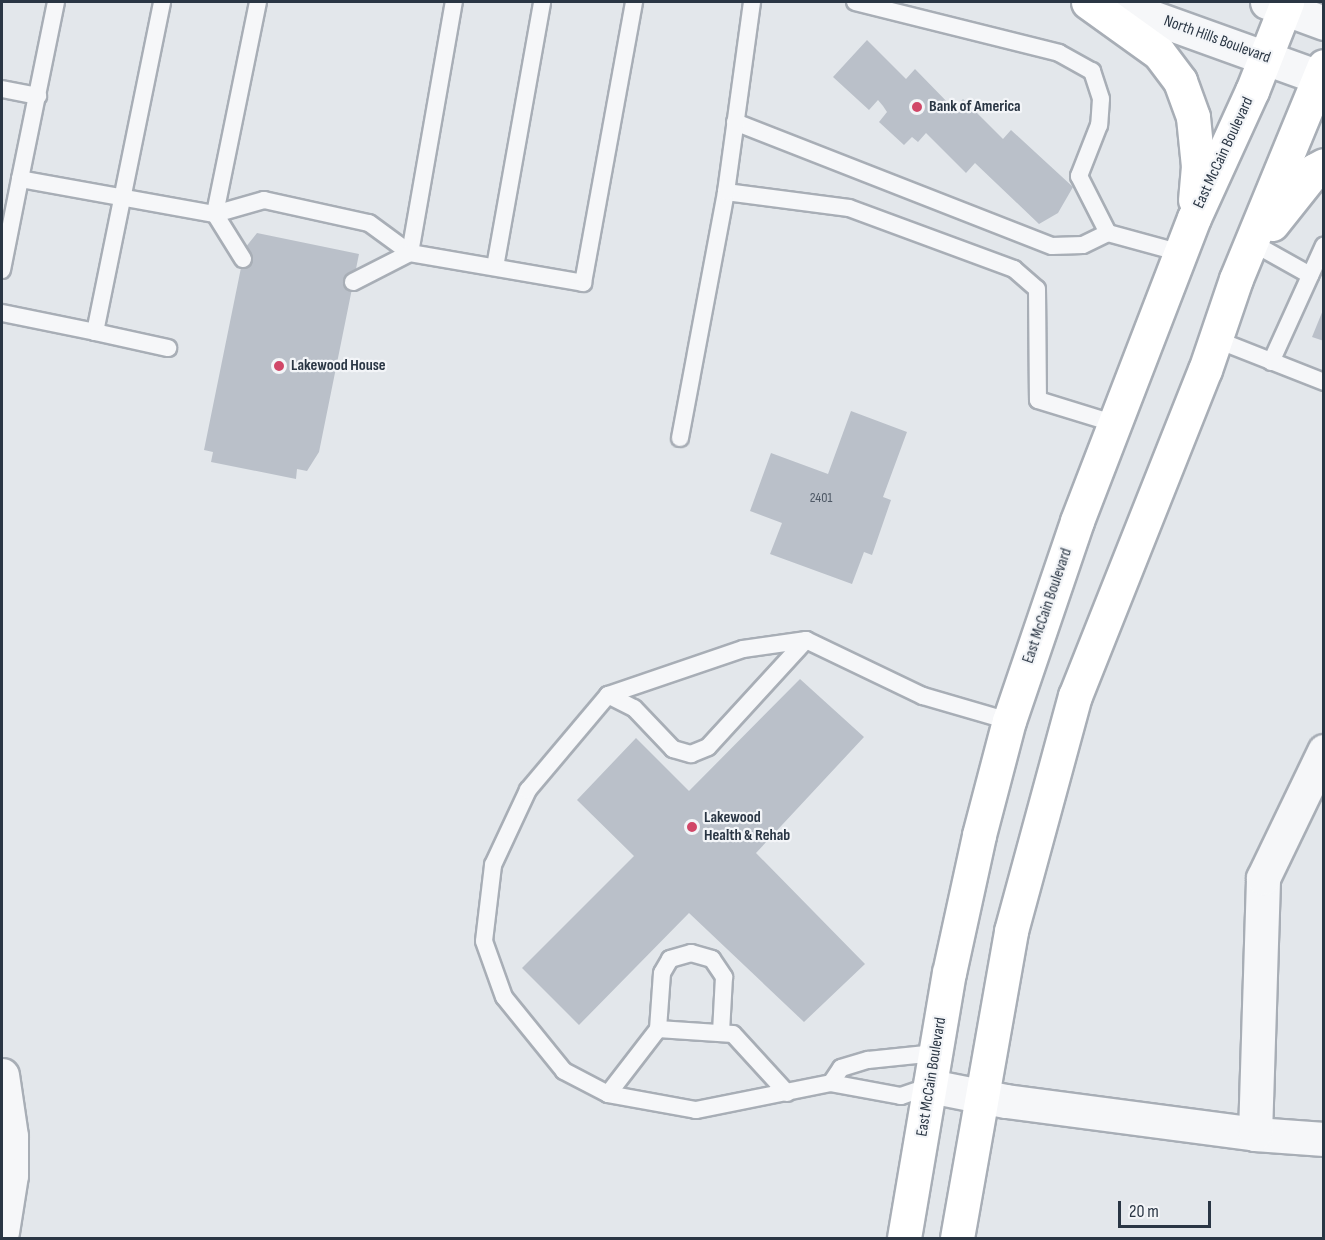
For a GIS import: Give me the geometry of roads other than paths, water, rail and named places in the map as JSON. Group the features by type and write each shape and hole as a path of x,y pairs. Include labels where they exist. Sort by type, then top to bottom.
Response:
{"main road":[{"path":"1088,2 1159,53 1180,81 1193,117 1198,166 1194,218"},
{"name":"East McCain Boulevard","path":"904,1239 936,1053 979,835 1009,721 1070,542 1194,218 1266,58 1279,4"},
{"path":"957,1239 1011,931 1075,696 1322,74"},
{"path":"1255,244 1283,206 1323,165"}],"street":[{"name":"North Hills Boulevard","path":"1110,2 1266,58 1322,74"},
{"path":"1279,4 1323,23"},
{"path":"1255,1134 1263,878 1323,751"},
{"path":"2,1075 11,1136 11,1175 2,1232"},
{"path":"930,1086 982,1097 1255,1134 1323,1139"}],"lane":[{"path":"2,270 56,2"},
{"path":"96,332 162,2"},
{"path":"243,259 215,214 258,2"},
{"path":"410,253 454,2"},
{"path":"495,267 543,2"},
{"path":"20,179 215,214 264,200 369,223 410,253 584,283 634,2"},
{"path":"680,438 726,192 752,2"},
{"path":"855,2 1059,53 1092,71 1101,99 1099,125 1079,176 1108,233"},
{"path":"2,89 38,96"},
{"path":"735,123 1052,246 1083,245 1108,233 1181,254"},
{"path":"726,192 849,208 1014,269 1036,289 1038,400 1116,424"},
{"path":"1255,244 1310,275"},
{"path":"1271,362 1323,245"},
{"path":"353,282 410,253"},
{"path":"2,313 168,348"},
{"path":"1215,339 1323,382"},
{"path":"930,1086 900,1096 831,1083 696,1110 608,1094 564,1071 504,997 484,941 493,865 528,790 608,695 742,649 806,640 923,696 1009,721"},
{"path":"608,695 634,708 674,749 691,754 708,747 806,640"},
{"path":"608,1094 658,1029 662,973 670,959 691,953 712,959 724,977 721,1033"},
{"path":"658,1029 733,1034 787,1093"},
{"path":"831,1083 841,1068 868,1060 936,1053"}],"place":[{"name":"Bank of America","path":"917,107"},
{"name":"Lakewood House","path":"279,366"},
{"name":"Lakewood Health & Rehab","path":"692,827"}]}
